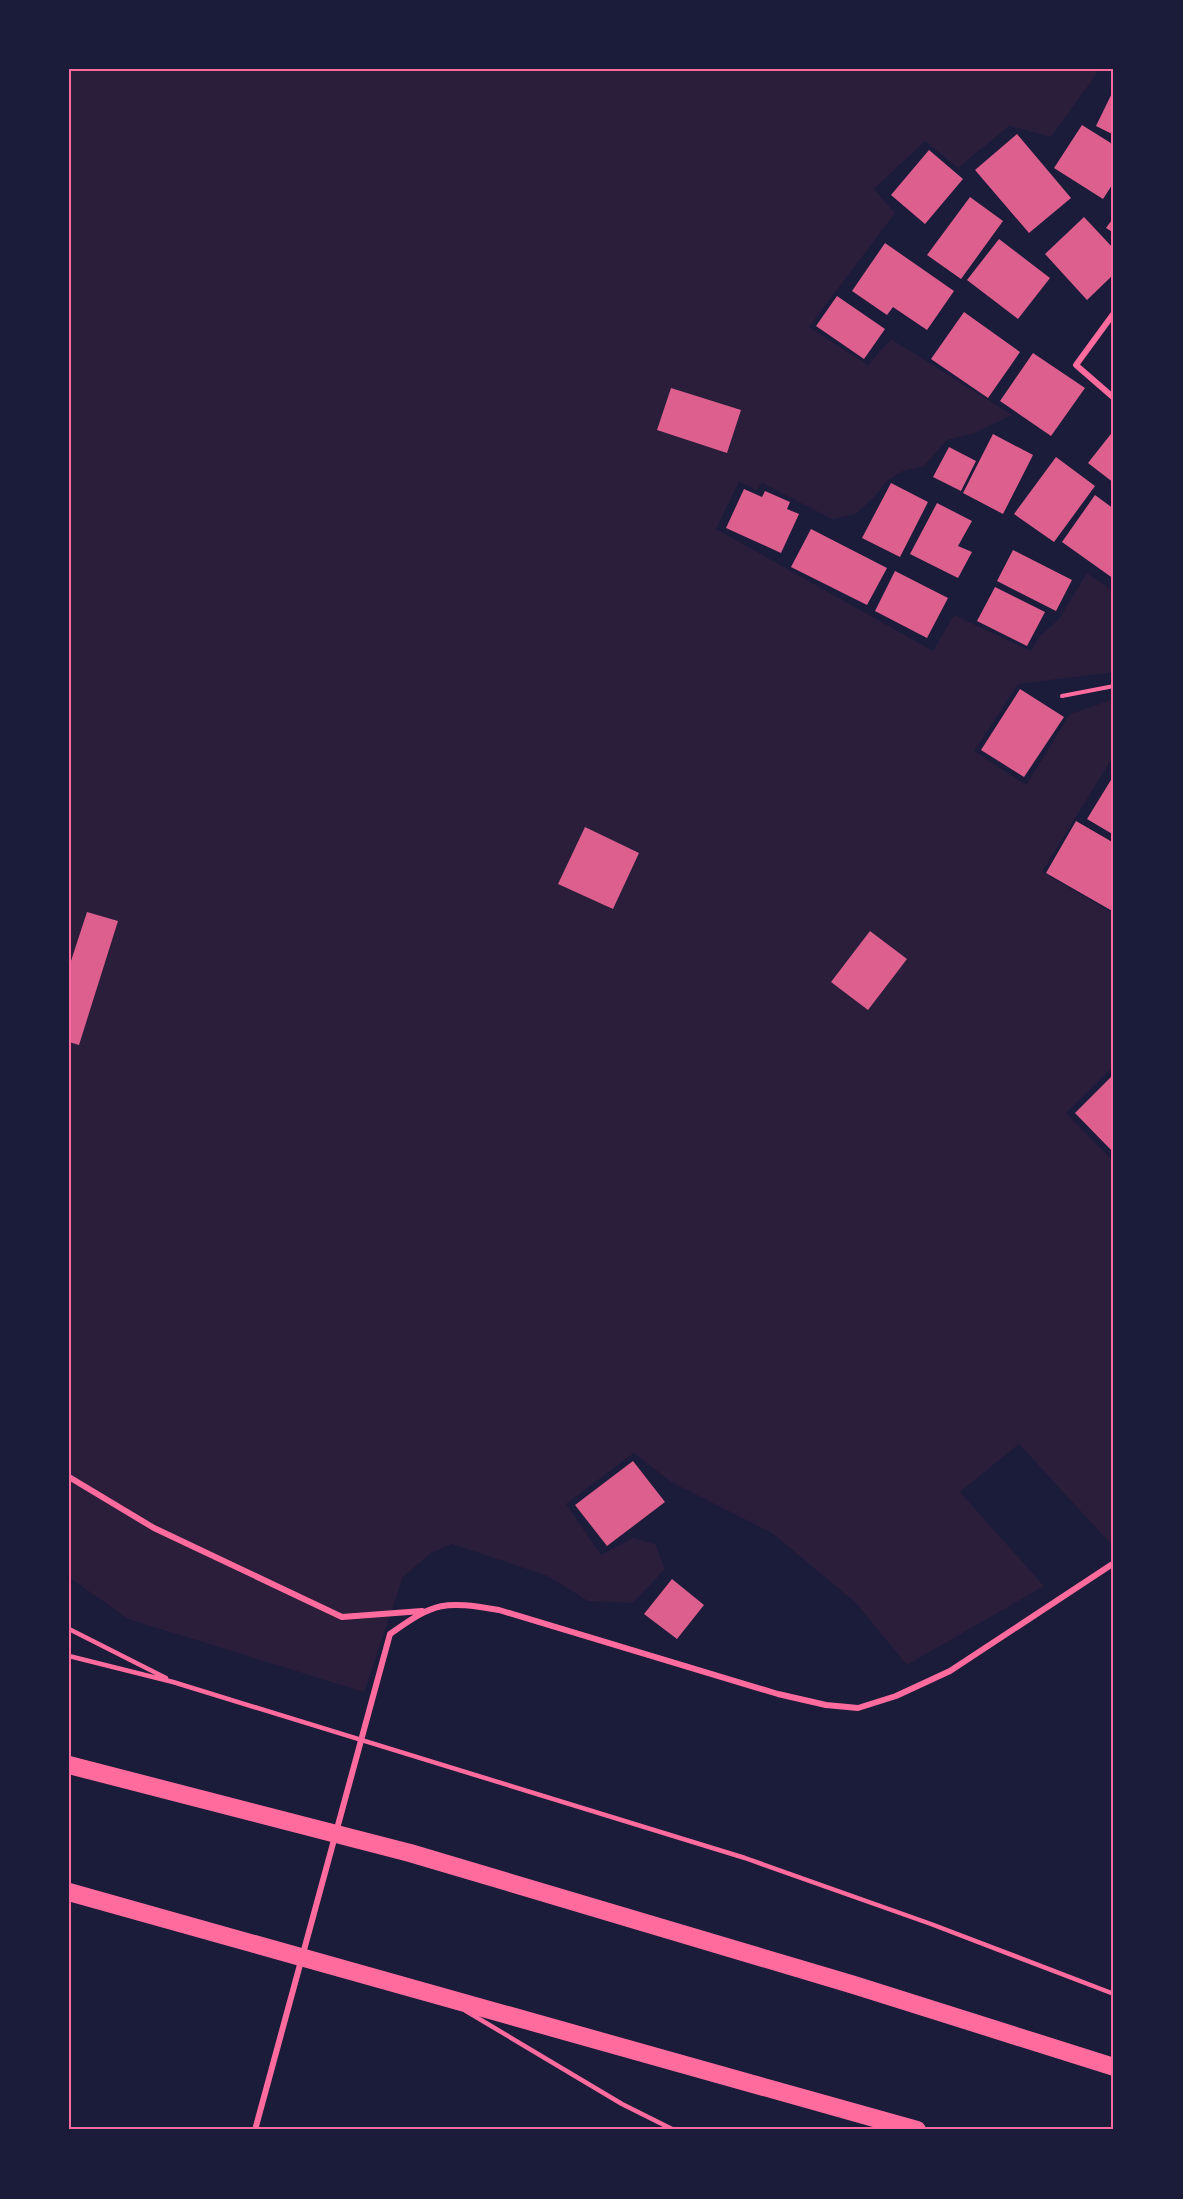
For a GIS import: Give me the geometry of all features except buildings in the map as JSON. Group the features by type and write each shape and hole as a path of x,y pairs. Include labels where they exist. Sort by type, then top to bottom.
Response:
{"highway":[{"path":"69,1765 410,1853 854,1985 1114,2067"},
{"path":"69,1892 917,2130"}],"street":[{"path":"1114,313 1076,365 1114,398"},
{"path":"69,1477 154,1528 342,1617 425,1611"},
{"path":"255,2130 390,1634 435,1607 459,1604 499,1610 778,1694 826,1705 858,1708 896,1696 950,1671 1114,1563"}],"lane":[{"path":"69,1629 173,1682"},
{"path":"69,1656 173,1682 744,1858 931,1924 1114,1994"},
{"path":"444,1998 622,2104 675,2130"}],"path":[{"path":"1062,696 1114,686"}],"shaded area":[{"path":"69,69 1100,69 1051,137 1009,126 958,168 925,141 874,189 895,213 809,327 868,365 891,339 1012,415 975,433 947,440 924,466 903,471 888,480 856,514 832,519 762,483 757,490 739,482 716,529 933,651 954,615 1031,651 1040,636 1059,619 1087,573 1114,592 1114,672 1018,684 974,751 1026,785 1070,714 1114,699 1114,755 1042,872 1114,914 1114,1066 1066,1113 1114,1162 1114,1539 1109,1542 1019,1444 960,1492 1044,1586 907,1665 856,1603 772,1533 671,1482 634,1453 566,1504 601,1555 633,1538 655,1544 665,1569 633,1603 588,1601 548,1576 452,1544 431,1553 403,1577 364,1692 128,1619 69,1577"}]}
